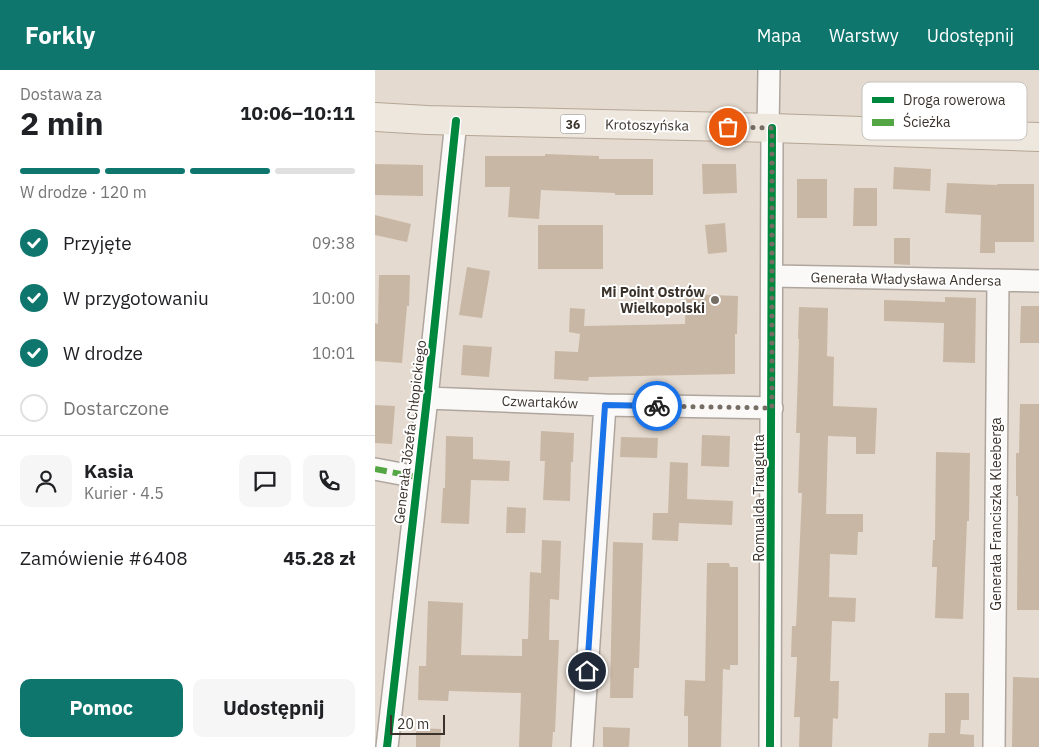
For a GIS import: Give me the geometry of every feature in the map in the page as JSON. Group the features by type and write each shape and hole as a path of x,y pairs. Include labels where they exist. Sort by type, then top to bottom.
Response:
{"main road":[{"name":"Krotoszyńska","path":"375,117 456,121 862,131"}],"street":[{"name":"Romualda Traugutta","path":"769,70 772,276 770,747"},
{"name":"Generała Józefa Chłopickiego","path":"387,747 427,398 456,121"},
{"name":"Generała Władysława Andersa","path":"772,276 1039,282"},
{"name":"Generała Franciszka Kleeberga","path":"994,747 998,280"},
{"name":"Czwartaków","path":"427,398 605,405 772,408"},
{"path":"582,747 605,405"},
{"path":"375,469 417,477"}],"building":[{"path":"545,154 599,156 599,159 653,159 653,195 615,195 615,193 541,190 539,219 508,217 510,187 485,187 485,156 545,156"},
{"path":"375,164 423,165 423,196 375,195"},
{"path":"702,164 736,164 737,193 703,194"},
{"path":"894,167 931,169 930,191 893,189"},
{"path":"797,179 827,179 827,218 797,218"},
{"path":"947,183 1034,184 1034,242 995,242 995,253 980,253 981,215 945,213"},
{"path":"854,188 877,188 877,226 853,226"},
{"path":"375,215 411,224 407,242 375,235"},
{"path":"725,223 727,252 708,254 705,225"},
{"path":"538,225 603,225 603,269 538,269"},
{"path":"894,238 910,238 910,265 894,264"},
{"path":"467,267 490,271 482,318 459,315"},
{"path":"379,275 410,275 409,306 407,306 402,363 375,361 375,323 378,324"},
{"path":"686,294 738,296 737,334 735,334 735,374 589,377 588,381 554,379 555,351 578,352 580,334 569,332 570,308 585,309 584,326 685,324"},
{"path":"945,297 976,298 975,363 943,362 944,323 884,321 884,300 945,302"},
{"path":"1021,306 1039,306 1039,343 1020,343"},
{"path":"799,307 828,308 827,356 834,357 833,406 877,408 875,454 856,454 856,437 828,436 826,514 863,514 863,532 858,532 857,555 830,554 829,597 856,598 855,622 832,621 830,681 839,681 838,719 833,718 832,747 799,747 800,717 794,717 797,657 791,657 792,626 796,626 802,493 798,493 800,433 796,433"},
{"path":"463,345 492,347 489,377 461,375"},
{"path":"1020,404 1039,404 1039,610 1017,610 1018,496 1016,496 1016,453 1019,453"},
{"path":"375,405 395,406 392,444 375,443"},
{"path":"541,431 574,433 570,501 543,500 545,461 540,461"},
{"path":"702,435 730,436 729,467 701,466"},
{"path":"446,436 473,437 473,459 510,461 509,481 471,480 469,524 441,523 443,488 445,488"},
{"path":"621,437 658,438 657,458 620,457"},
{"path":"936,452 970,453 969,521 967,521 963,619 935,618 937,567 932,567 933,540 935,540"},
{"path":"670,462 688,463 687,499 733,501 732,525 679,523 678,541 652,540 653,513 668,513"},
{"path":"507,507 526,508 525,533 506,533"},
{"path":"542,540 561,541 559,600 550,599 549,640 559,640 555,732 553,732 552,747 519,747 521,693 449,691 448,701 418,700 419,666 426,666 428,601 463,603 461,655 522,656 522,639 528,639 530,572 541,573"},
{"path":"613,542 643,543 639,668 634,668 633,698 610,698"},
{"path":"707,563 729,563 730,567 738,567 738,665 730,665 730,670 723,669 721,747 688,747 688,716 684,716 685,680 705,681"},
{"path":"1013,677 1039,678 1039,747 1012,747"},
{"path":"945,693 969,693 969,720 961,720 960,734 974,735 974,747 928,747 929,733 945,733"},
{"path":"603,727 630,728 629,747 603,747"},
{"path":"416,728 441,729 440,747 416,747"}],"marked path":[{"path":"375,469 417,477"}],"cycle path":[{"path":"387,747 427,398 456,121"},
{"path":"770,747 772,128"}],"way so far":[{"path":"657,406 772,408 772,128 728,127"}],"place":[{"name":"Mi Point Ostrów Wielkopolski","path":"715,300"}],"route":[{"path":"587,671 605,405 657,406"}]}
